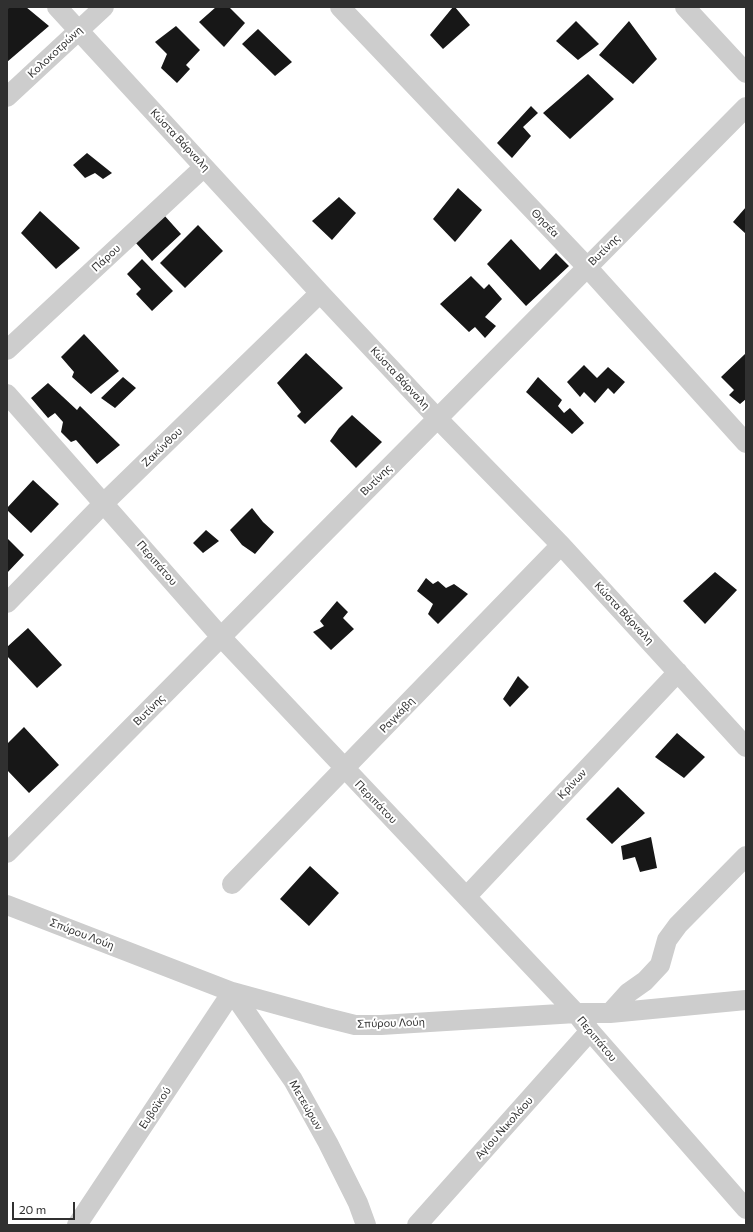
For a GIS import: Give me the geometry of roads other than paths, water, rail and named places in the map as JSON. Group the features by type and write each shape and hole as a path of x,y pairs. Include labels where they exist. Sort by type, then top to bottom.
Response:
{"street":[{"name":"Κώστα Βάρναλη","path":"57,7 320,293 437,418 561,545 746,747"},
{"name":"Κολοκοτρώνη","path":"7,97 104,7"},
{"name":"Θησέα","path":"340,7 587,267 746,443"},
{"path":"685,7 746,73"},
{"name":"Βυτίνης","path":"7,853 746,107"},
{"name":"Πάρου","path":"7,350 204,167"},
{"name":"Ζακύνθου","path":"7,603 104,503 320,293"},
{"name":"Περιπάτου","path":"7,394 221,637 576,1013 590,1031 746,1209"},
{"name":"Ραγκάβη","path":"232,884 561,545"},
{"name":"Κρίνων","path":"467,896 678,672"},
{"path":"610,1013 628,993 645,981 660,965 667,940 678,925 746,856"},
{"name":"Σπύρου Λούη","path":"7,905 232,992 355,1025 576,1013 610,1013 746,1000"},
{"name":"Ευβοϊκού","path":"77,1225 232,992"},
{"name":"Μετεώρων","path":"232,992 293,1080 328,1143 358,1203 366,1225"},
{"name":"Αγίου Νικολάου","path":"417,1225 590,1031"}]}
